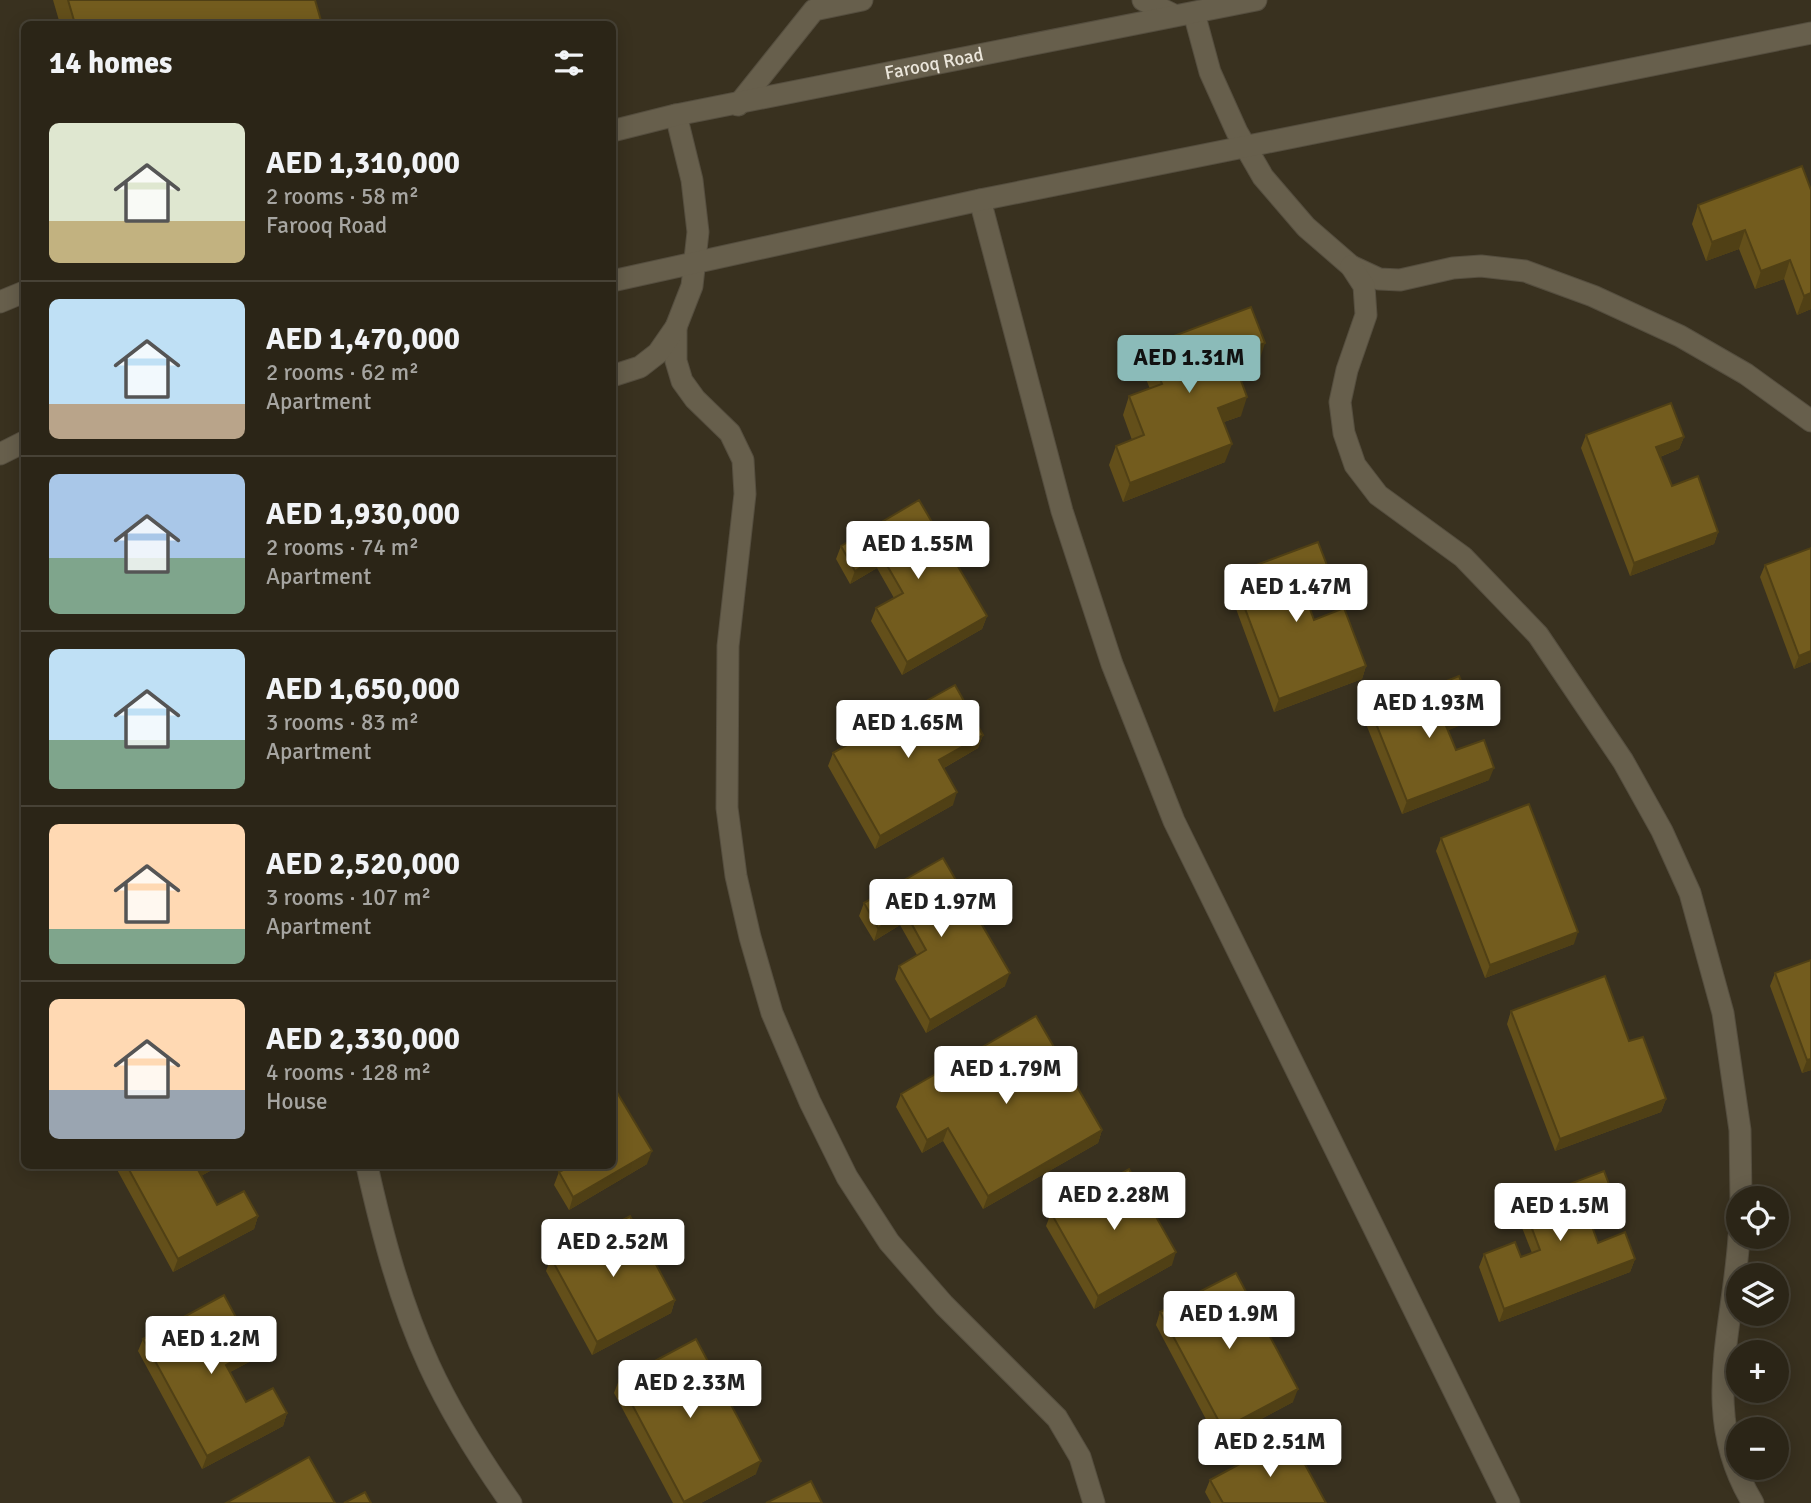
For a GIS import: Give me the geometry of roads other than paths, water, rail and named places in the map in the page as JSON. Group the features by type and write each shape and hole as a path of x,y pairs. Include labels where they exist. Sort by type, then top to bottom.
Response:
{"street":[{"path":"738,104 814,10 862,0"},
{"path":"1143,0 1184,14 1245,147 1264,177 1306,227 1351,266 1379,279 1400,280 1453,268 1481,266 1525,271 1593,296 1680,336 1746,374 1811,421"},
{"name":"Farooq Road","path":"616,130 676,115 1256,0"},
{"path":"616,280 980,200 1811,33"},
{"path":"616,375 640,367 658,353 676,327 692,286 698,232 692,180 676,115"},
{"path":"980,200 1062,511 1112,664 1174,821 1509,1503"},
{"path":"1351,266 1364,286 1366,314 1347,370 1340,402 1344,433 1355,465 1378,495 1463,558 1538,635 1623,761 1662,831 1690,893 1723,1013 1740,1130 1741,1186"},
{"path":"0,302 21,293"},
{"path":"676,327 676,360 682,381 695,399 730,433 743,460 745,494 728,646 727,808 736,876 772,1013 810,1102 847,1177 889,1242 944,1305 1057,1418 1080,1457 1094,1503"},
{"path":"0,454 21,444"},
{"path":"368,1169 392,1266 429,1364 479,1458 511,1503"},
{"path":"1738,1249 1721,1387 1726,1440 1741,1484 1753,1503"}]}
